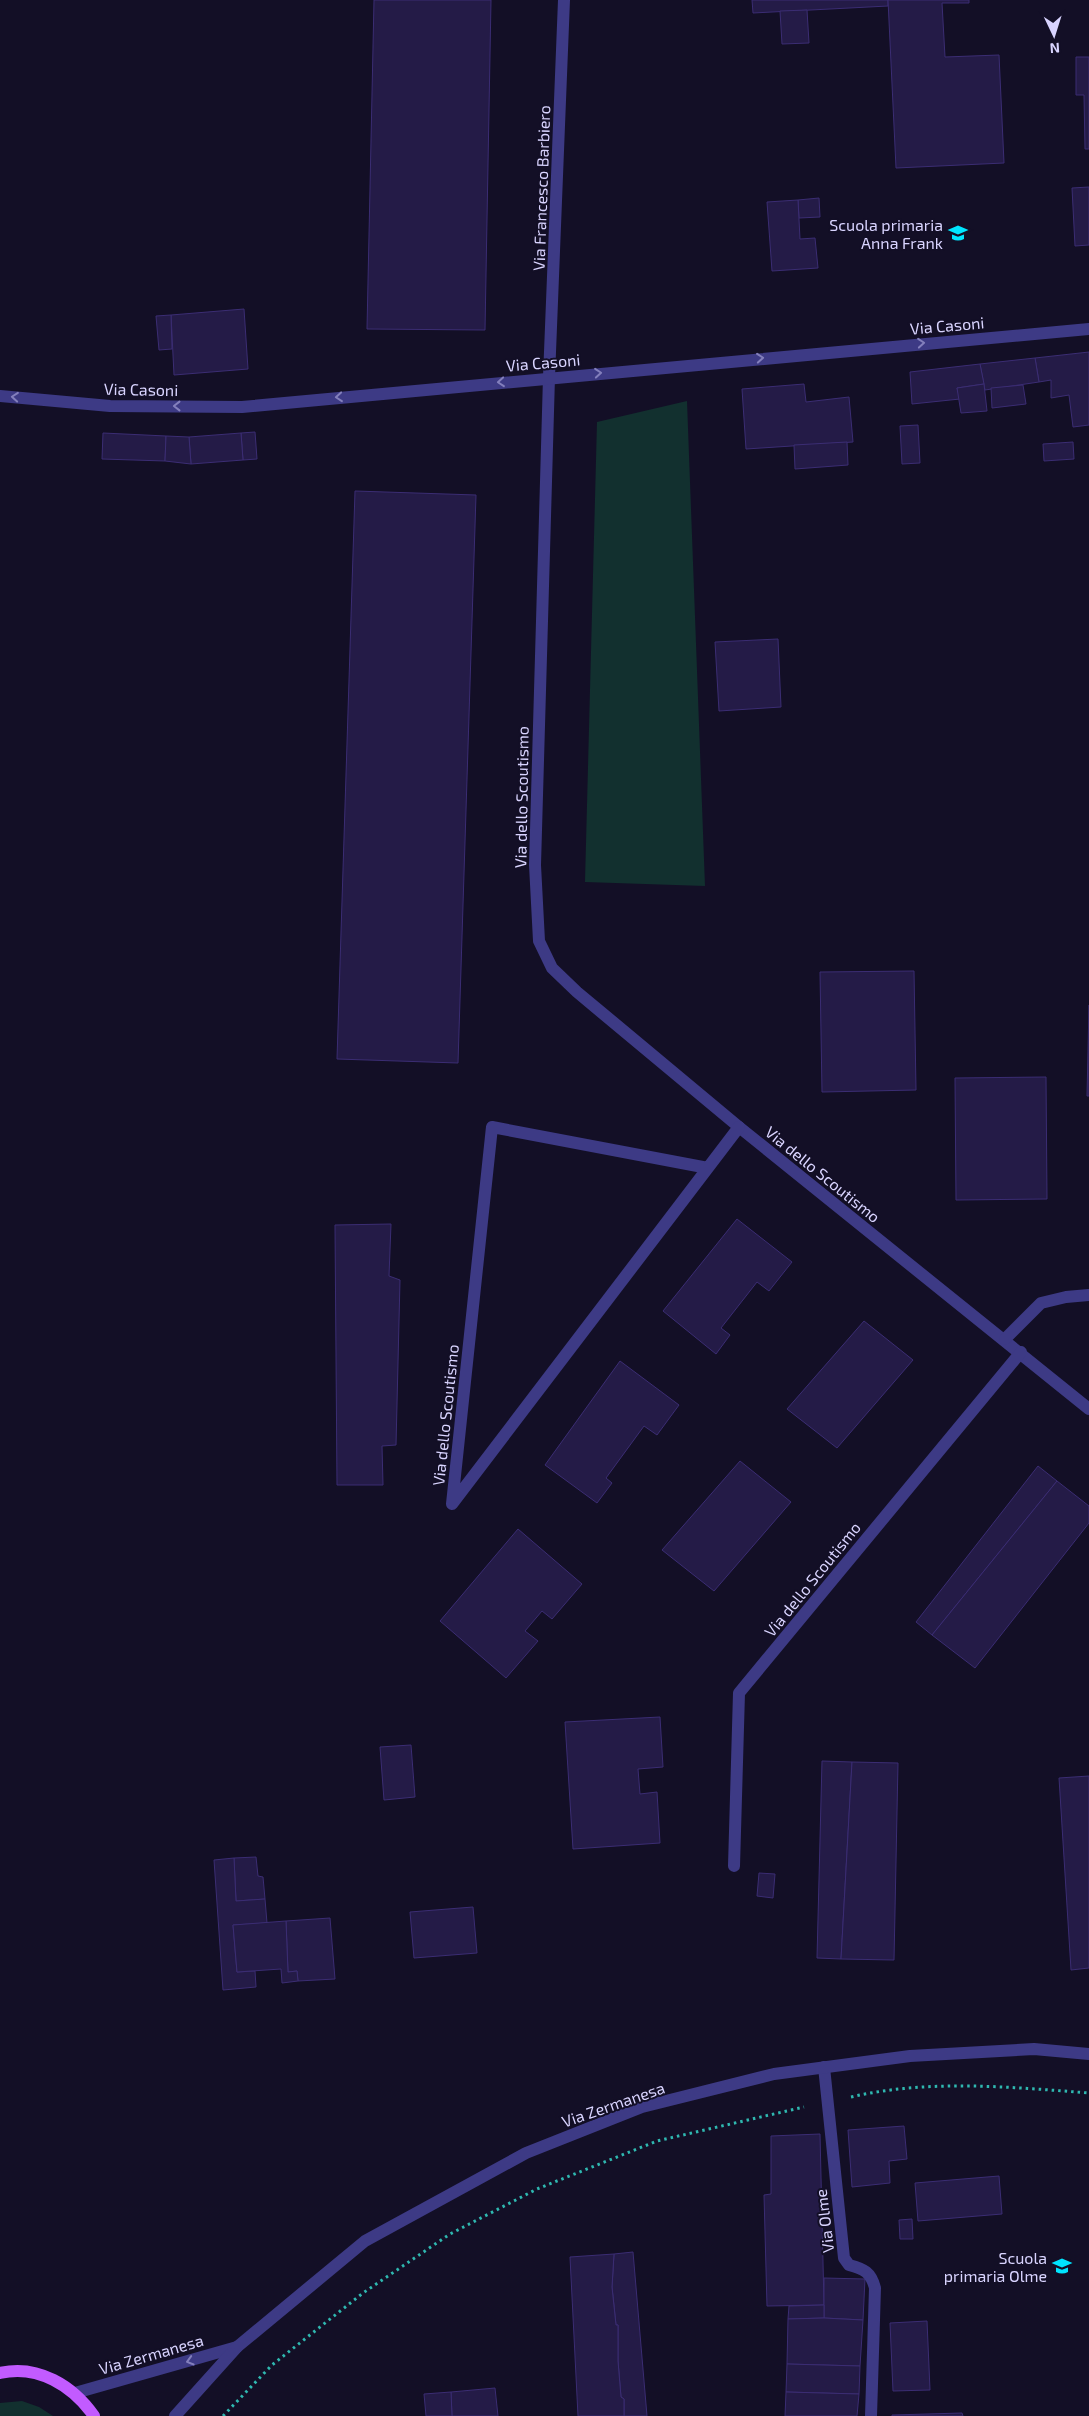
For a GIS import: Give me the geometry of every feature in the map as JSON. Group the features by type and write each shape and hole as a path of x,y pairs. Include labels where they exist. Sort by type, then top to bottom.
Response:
{"main road":[{"path":"2,2372 24,2372 42,2375 60,2382 75,2393 94,2416"}],"street":[{"name":"Via Francesco Barbiero","path":"549,377 564,0"},
{"name":"Via Casoni","path":"0,396 110,406 242,407 549,377 1089,329"},
{"name":"Via dello Scoutismo","path":"549,377 535,865 539,941 552,968 577,992 739,1128 1005,1339 1089,1409"},
{"name":"Via dello Scoutismo","path":"708,1168 492,1127 452,1504 739,1128"},
{"path":"1005,1339 1041,1303 1089,1295"},
{"name":"Via dello Scoutismo","path":"734,1866 739,1693 1021,1352"},
{"name":"Via Zermanesa","path":"175,2416 237,2347 365,2241 526,2154 642,2107 774,2074 910,2056 1034,2049 1089,2054"},
{"name":"Via Olme","path":"824,2067 844,2258 849,2265 865,2269 872,2278 875,2288 871,2416"},
{"name":"Via Zermanesa","path":"75,2393 237,2347"}],"path":[{"path":"223,2416 272,2365 363,2293 450,2234 537,2190 657,2141 885,2089 997,2086 1089,2093"}],"green space":[{"path":"687,401 705,886 585,882 597,422"},
{"path":"22,2401 39,2407 53,2416 0,2416 0,2403"}],"building":[{"path":"374,0 491,0 485,330 367,329"},
{"path":"752,0 888,0 888,6 753,13"},
{"path":"888,0 969,0 969,3 942,3 945,57 999,55 1004,163 896,168"},
{"path":"807,10 809,43 782,44 780,11"},
{"path":"1076,57 1089,57 1089,149 1085,149 1084,95 1076,95"},
{"path":"1089,187 1089,245 1075,246 1072,188"},
{"path":"819,198 820,217 799,218 798,200"},
{"path":"798,200 800,239 815,238 818,268 772,271 767,202"},
{"path":"244,309 248,369 174,375 171,315"},
{"path":"171,315 172,349 159,350 156,316"},
{"path":"1089,352 1089,425 1073,427 1069,395 1051,398 1051,380 1039,382 1035,358"},
{"path":"1035,358 1039,382 985,390 980,364"},
{"path":"980,364 984,384 957,388 960,399 912,404 910,372"},
{"path":"804,384 806,402 849,397 853,442 746,449 742,389"},
{"path":"984,384 987,411 961,413 957,388"},
{"path":"1023,385 1026,404 992,408 991,388"},
{"path":"918,425 920,463 902,464 900,426"},
{"path":"255,432 257,459 243,460 241,433"},
{"path":"103,433 166,436 165,461 102,459"},
{"path":"241,433 243,460 191,464 189,437"},
{"path":"166,436 189,437 191,464 165,461"},
{"path":"847,442 848,465 795,469 794,445"},
{"path":"1073,442 1074,459 1044,461 1043,444"},
{"path":"355,491 476,495 458,1063 337,1059"},
{"path":"778,639 781,707 719,711 715,642"},
{"path":"914,971 916,1090 822,1092 820,972"},
{"path":"1089,1005 1089,1096 1087,1096"},
{"path":"1046,1077 1047,1199 956,1200 955,1078"},
{"path":"737,1219 792,1262 769,1291 757,1282 721,1328 730,1335 716,1354 663,1311"},
{"path":"391,1224 389,1276 400,1280 396,1445 382,1446 383,1485 337,1485 335,1225"},
{"path":"864,1321 913,1360 837,1448 787,1409"},
{"path":"620,1361 679,1405 657,1435 644,1426 606,1478 612,1483 597,1503 545,1465"},
{"path":"740,1461 791,1502 714,1591 662,1550"},
{"path":"1038,1466 1057,1481 932,1635 916,1622"},
{"path":"1057,1481 1089,1506 1089,1523 975,1668 932,1635"},
{"path":"518,1529 582,1584 552,1619 542,1611 525,1631 538,1641 506,1678 440,1621"},
{"path":"660,1717 663,1767 638,1769 640,1794 657,1792 660,1843 573,1849 565,1722"},
{"path":"411,1745 415,1797 384,1800 380,1747"},
{"path":"822,1761 852,1762 841,1959 817,1958"},
{"path":"852,1762 898,1763 894,1960 841,1959"},
{"path":"1089,1776 1089,1968 1071,1970 1059,1778"},
{"path":"256,1857 258,1876 263,1877 265,1899 236,1901 234,1858"},
{"path":"234,1858 236,1901 265,1899 267,1923 233,1925 237,1972 255,1971 256,1987 223,1990 214,1860"},
{"path":"759,1873 775,1874 773,1898 757,1896"},
{"path":"473,1907 477,1953 414,1958 410,1912"},
{"path":"330,1918 335,1979 298,1981 297,1971 288,1972 286,1921"},
{"path":"286,1921 288,1972 297,1971 298,1981 282,1983 281,1969 237,1972 233,1925"},
{"path":"904,2126 907,2159 889,2161 890,2183 852,2187 848,2130"},
{"path":"820,2134 824,2305 767,2306 764,2195 771,2194 771,2136"},
{"path":"999,2176 1002,2214 918,2221 915,2183"},
{"path":"912,2219 913,2239 900,2239 899,2220"},
{"path":"633,2252 647,2416 624,2416 624,2399 621,2397 618,2325 616,2325 612,2287 614,2254"},
{"path":"614,2254 612,2287 616,2325 618,2325 618,2361 621,2397 624,2399 624,2416 578,2416 570,2257"},
{"path":"824,2278 865,2279 863,2320 824,2318"},
{"path":"824,2305 824,2318 788,2319 789,2306"},
{"path":"788,2319 863,2320 860,2366 787,2364"},
{"path":"927,2321 930,2390 893,2391 890,2323"},
{"path":"787,2364 860,2366 859,2394 786,2392"},
{"path":"495,2388 498,2416 452,2416 451,2392"},
{"path":"451,2392 452,2416 426,2416 424,2394"},
{"path":"786,2392 859,2394 857,2416 785,2416"},
{"path":"962,2413 963,2416 892,2416 892,2415"}],"place":[{"name":"Scuola primaria Anna Frank","path":"958,233"},
{"name":"Scuola primaria Olme","path":"1062,2266"}]}
